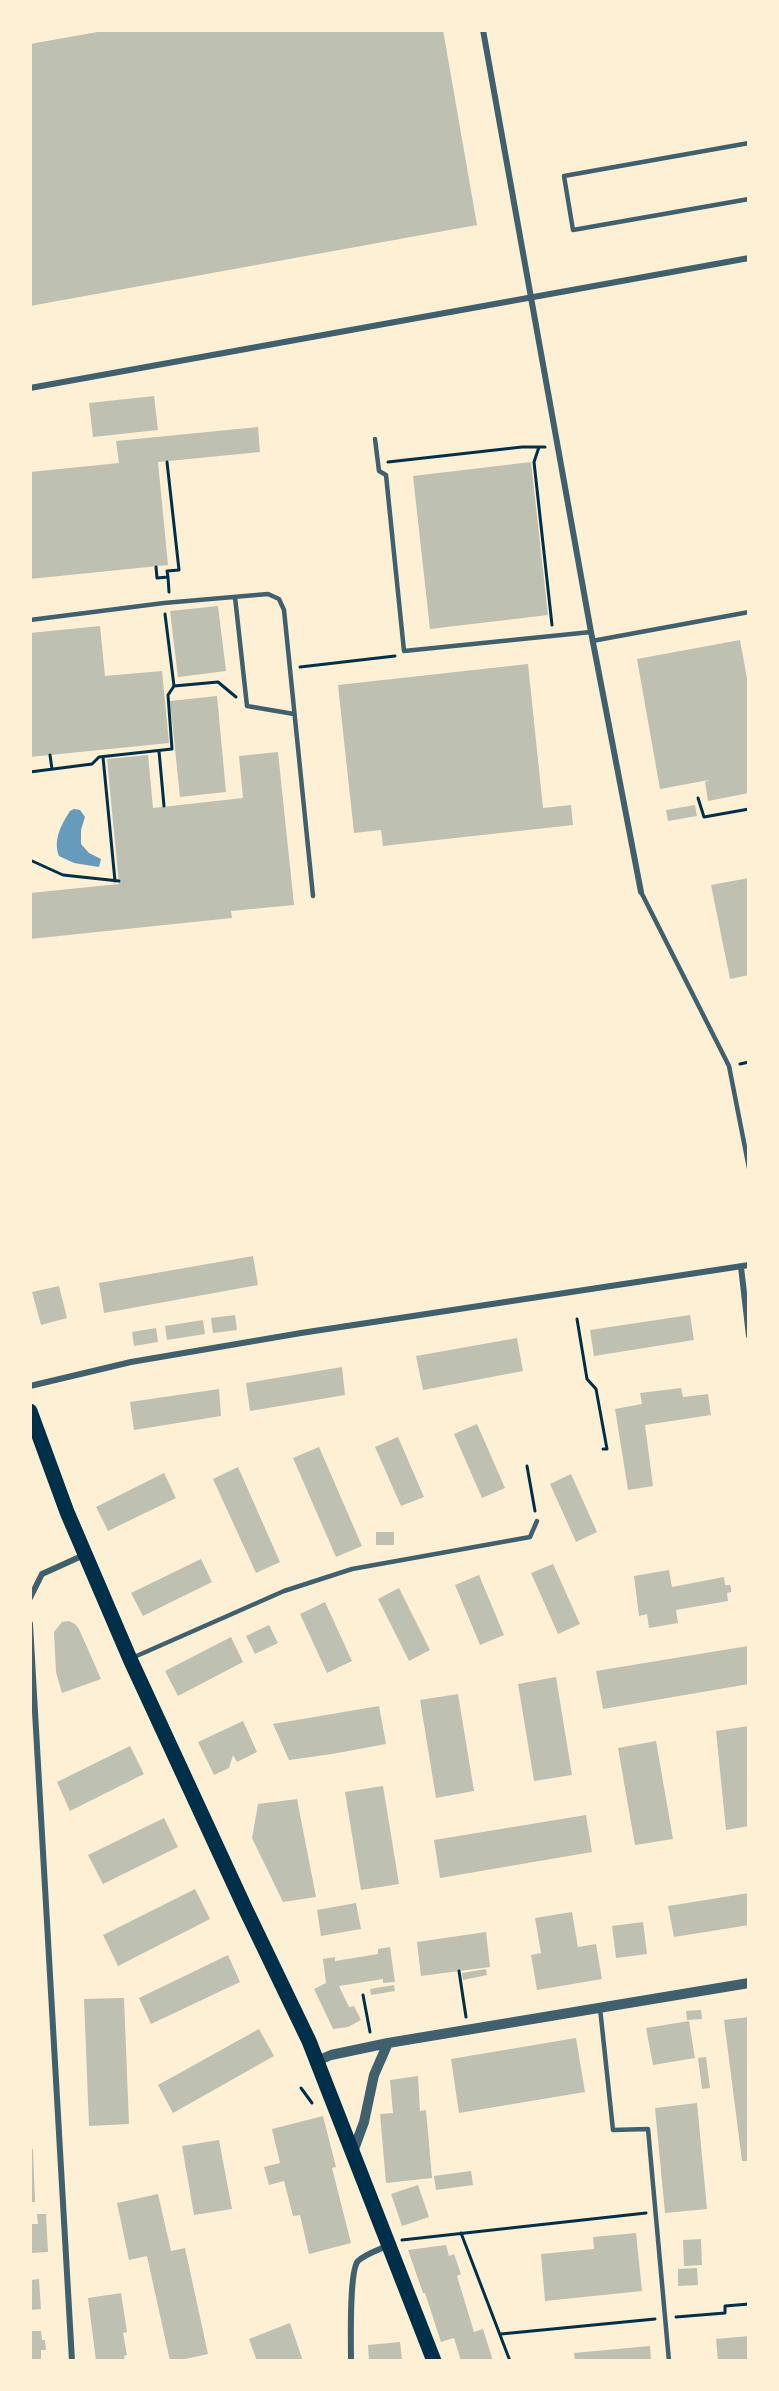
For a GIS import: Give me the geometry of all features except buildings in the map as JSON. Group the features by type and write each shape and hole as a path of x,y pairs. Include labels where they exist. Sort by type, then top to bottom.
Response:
{"main road":[{"path":"30,1411 85,1554 130,1659 318,2061 353,2152 394,2242 434,2361"}],"street":[{"path":"483,30 592,641 641,892"},
{"path":"30,388 749,258"},
{"path":"30,1386 131,1362 301,1333 749,1265"},
{"path":"741,1266 749,1336"},
{"path":"30,1598 42,1574 85,1554"},
{"path":"30,1624 72,2361"},
{"path":"318,2061 331,2055 388,2043 749,1983"},
{"path":"353,2152 362,2129 374,2075 388,2043"},
{"path":"351,2361 352,2289 355,2266 359,2260 394,2242"}],"lane":[{"path":"749,143 564,176 573,230 749,199"},
{"path":"375,439 379,471 386,475 404,651 591,632"},
{"path":"30,620 167,603 268,594 279,599 284,610 313,897"},
{"path":"235,597 246,706 294,714"},
{"path":"592,641 749,612"},
{"path":"641,892 729,1066 749,1168"},
{"path":"130,1659 284,1591 352,1569 530,1537 537,1521"},
{"path":"600,2008 613,2130 648,2128 669,2361"}],"path":[{"path":"386,475 384,463 522,447 545,447"},
{"path":"539,447 534,462 553,636"},
{"path":"30,772 92,764 99,757 174,749 168,695 174,686 167,603 167,572 179,570 167,462"},
{"path":"156,567 157,578 168,577"},
{"path":"290,669 398,656 404,651"},
{"path":"174,686 218,682 246,706"},
{"path":"159,751 164,806"},
{"path":"50,755 52,769"},
{"path":"30,860 63,875 117,881 103,757"},
{"path":"698,798 704,817 749,809"},
{"path":"577,1319 587,1379 596,1389 607,1449 603,1449"},
{"path":"527,1466 537,1521"},
{"path":"459,1971 468,2030"},
{"path":"363,1995 370,2032"},
{"path":"301,2088 312,2103"},
{"path":"394,2242 656,2212"},
{"path":"461,2233 510,2361"},
{"path":"501,2334 726,2313 725,2306 749,2304"}],"water":[{"path":"80,810 85,817 81,830 81,844 89,853 101,859 99,867 74,863 59,856 57,844 59,833 70,811"}]}
